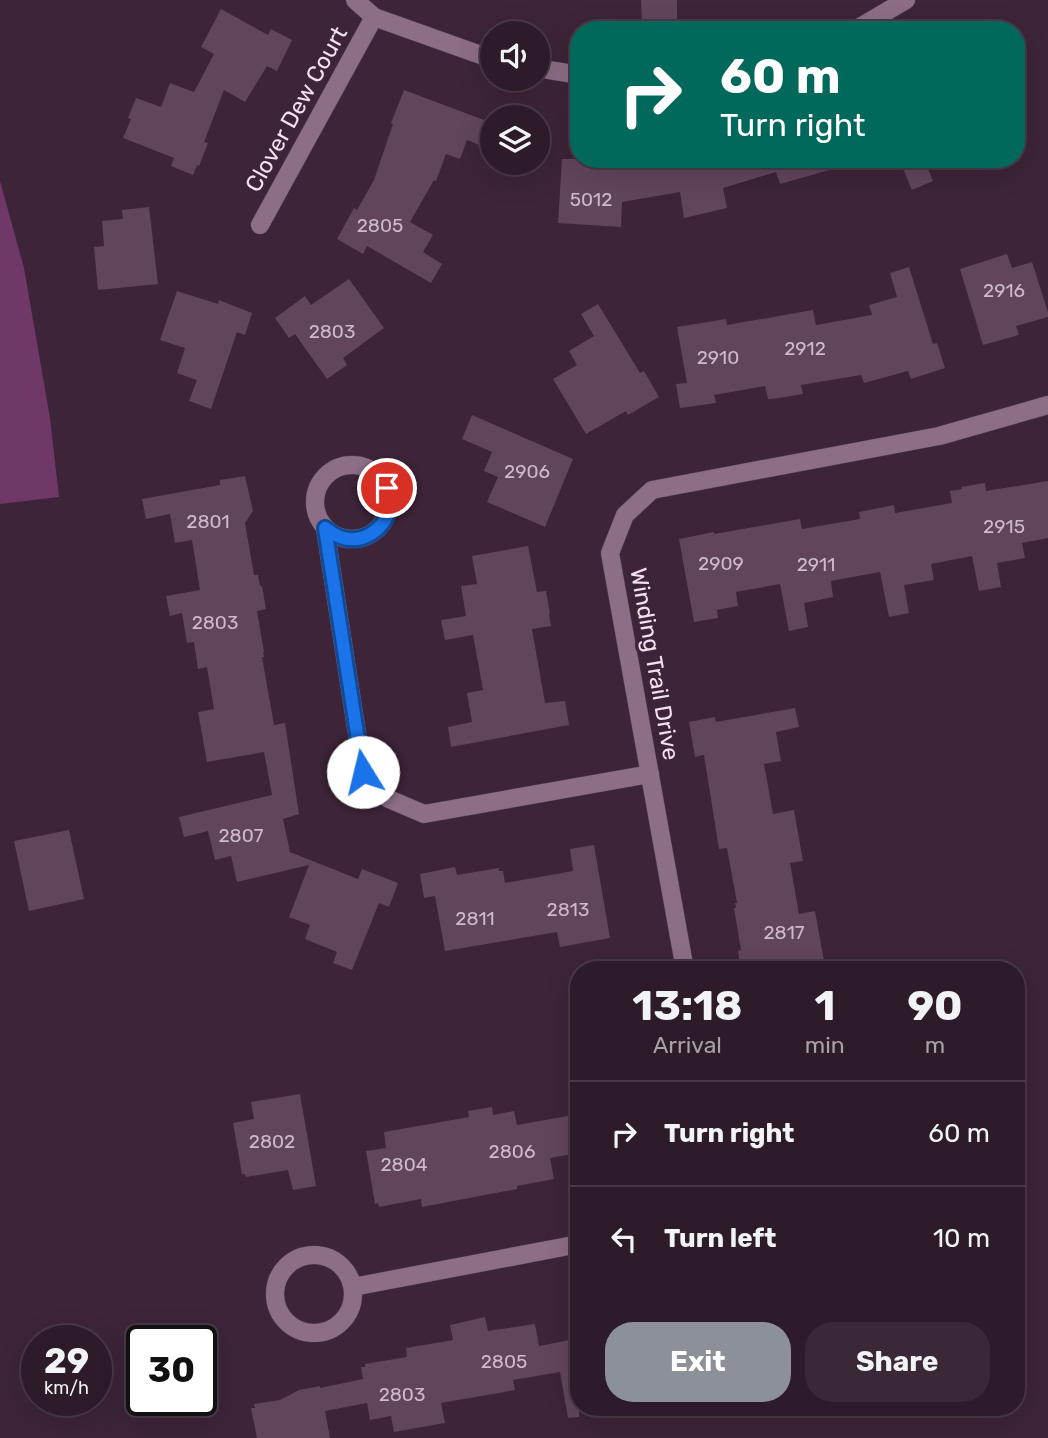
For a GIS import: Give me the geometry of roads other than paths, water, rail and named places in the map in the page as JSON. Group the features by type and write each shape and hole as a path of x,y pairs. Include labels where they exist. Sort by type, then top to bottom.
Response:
{"street":[{"path":"355,0 374,17 480,55"},
{"path":"870,21 906,0"},
{"name":"Clover Dew Court","path":"260,225 374,17"},
{"path":"550,70 570,74"},
{"name":"Winding Trail Drive","path":"683,961 610,553 625,515 652,490 939,436 1048,405"},
{"path":"325,528 337,537 352,539 366,537 379,529 387,516 390,502 380,475 367,467 353,464 339,466 326,474 318,486 314,501 317,516 325,528 363,772 389,799 424,814 650,774"},
{"path":"353,1287 570,1246"},
{"path":"307,1255 323,1255 337,1261 347,1272 353,1287 353,1302 347,1316 336,1327 322,1333 307,1332 293,1326 281,1315 276,1301 276,1286 282,1271 293,1261 307,1255"}]}
